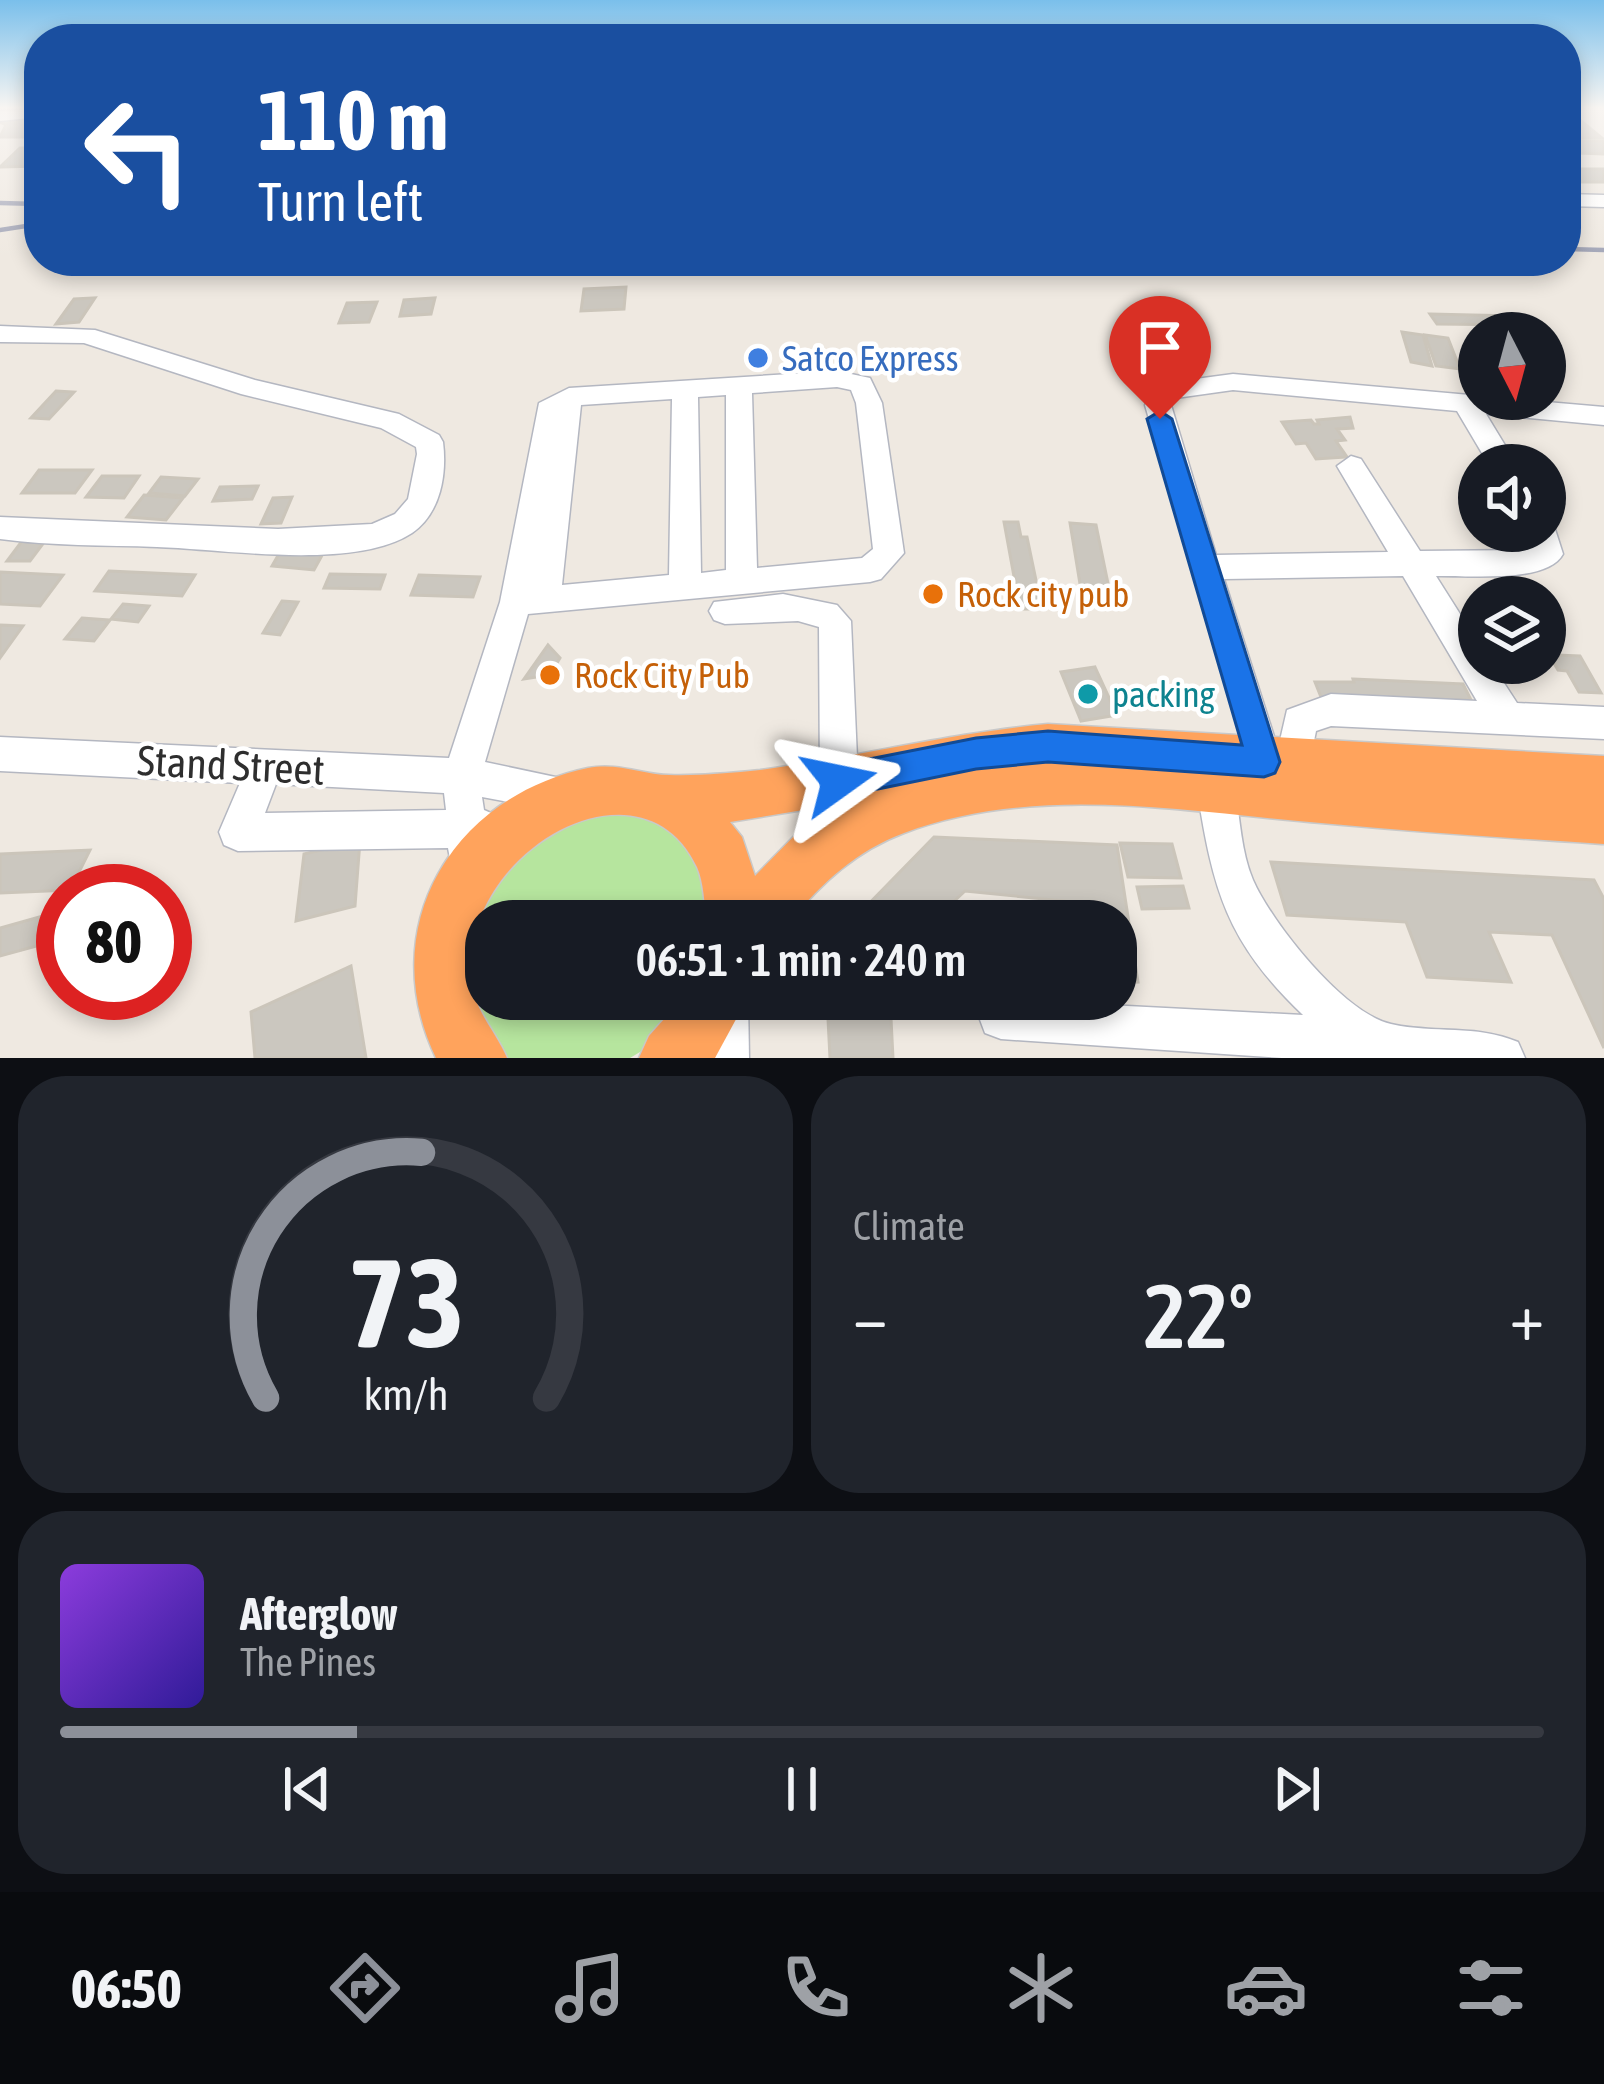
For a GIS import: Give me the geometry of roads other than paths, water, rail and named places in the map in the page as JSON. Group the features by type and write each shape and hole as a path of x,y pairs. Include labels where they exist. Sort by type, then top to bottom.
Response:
{"highway":[{"path":"451,1043 440,976 442,939 482,842 566,795 601,789 634,790 666,800 759,795 976,754 1048,747 1604,782"},
{"path":"771,900 842,833 916,803 1029,784 1216,789 1604,818"},
{"path":"666,800 708,835 723,859 734,900"},
{"path":"671,1058 706,1020"}],"street":[{"path":"0,357 11,336 86,335 250,388 389,421 429,442 434,467 414,513 397,528 358,538 236,539 0,528"},
{"path":"265,767 238,832 482,842 462,776 530,601 543,422 548,409 568,398 837,379 861,384 869,403 889,553 870,570 734,597"},
{"path":"1279,763 1207,567 1158,405 1167,390 1233,382 1458,401"},
{"path":"734,597 739,387"},
{"path":"685,587 686,390"},
{"path":"1566,412 1604,416"},
{"path":"1351,466 1505,715"},
{"path":"1207,567 1530,562 1547,552"},
{"path":"530,601 685,587 824,611 835,620 839,781"},
{"path":"1279,763 1308,715 1331,710 1604,723"},
{"name":"Stand Street","path":"0,754 462,776 566,795"},
{"path":"1216,789 1231,877 1255,924 1292,971 1375,1042"},
{"path":"723,1020 726,1058"},
{"path":"1045,1020 1375,1042 1502,1058"}],"railway":[{"path":"0,203 24,204"},
{"path":"0,230 24,226"},
{"path":"1581,249 1604,250"}],"place":[{"name":"Satco Express","path":"758,358"},
{"name":"Rock city pub","path":"933,594"},
{"name":"Rock City Pub","path":"550,675"},
{"name":"packing","path":"1088,694"}]}
